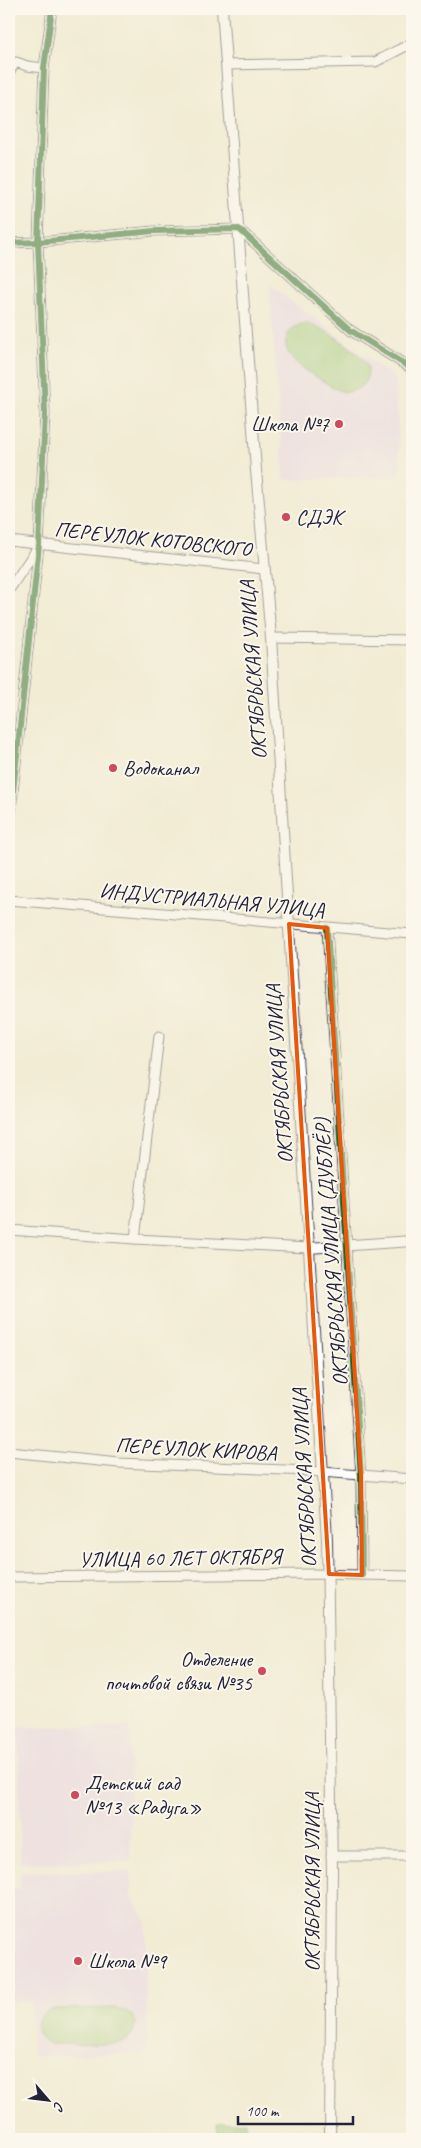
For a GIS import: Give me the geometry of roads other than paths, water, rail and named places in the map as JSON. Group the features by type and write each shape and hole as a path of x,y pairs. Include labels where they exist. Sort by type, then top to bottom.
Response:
{"main road":[{"name":"ОКТЯБРЬСКАЯ УЛИЦА","path":"222,9 264,569 271,638 329,1574 331,1856 330,2139"},
{"path":"308,1248 412,1241"}],"street":[{"path":"9,830 39,545 45,413 38,242 44,68 52,9"},
{"path":"226,65 374,62 412,43"},
{"path":"9,72 12,59 27,66 44,68"},
{"path":"9,243 38,242 154,230 239,229 350,330 412,369"},
{"name":"ПЕРЕУЛОК КОТОВСКОГО","path":"9,541 264,569"},
{"path":"9,590 39,545"},
{"path":"271,638 412,640"},
{"name":"ИНДУСТРИАЛЬНАЯ УЛИЦА","path":"9,900 412,934"},
{"name":"ОКТЯБРЬСКАЯ УЛИЦА (ДУБЛЁР)","path":"327,928 361,1476 362,1575"},
{"path":"135,1239 159,1036"},
{"path":"9,1230 308,1248"},
{"name":"ПЕРЕУЛОК КИРОВА","path":"9,1452 119,1463 309,1471 322,1474 412,1479"},
{"name":"УЛИЦА 60 ЛЕТ ОКТЯБРЯ","path":"9,1577 329,1574 412,1576"},
{"path":"331,1856 412,1856"}],"place":[{"name":"Школа №7","path":"339,424"},
{"name":"СДЭК","path":"286,517"},
{"name":"Водоканал","path":"113,768"},
{"name":"Отделение почтовой связи №35","path":"262,1671"},
{"name":"Детский сад №13 «Радуга»","path":"75,1795"},
{"name":"Школа №9","path":"78,1961"}]}
